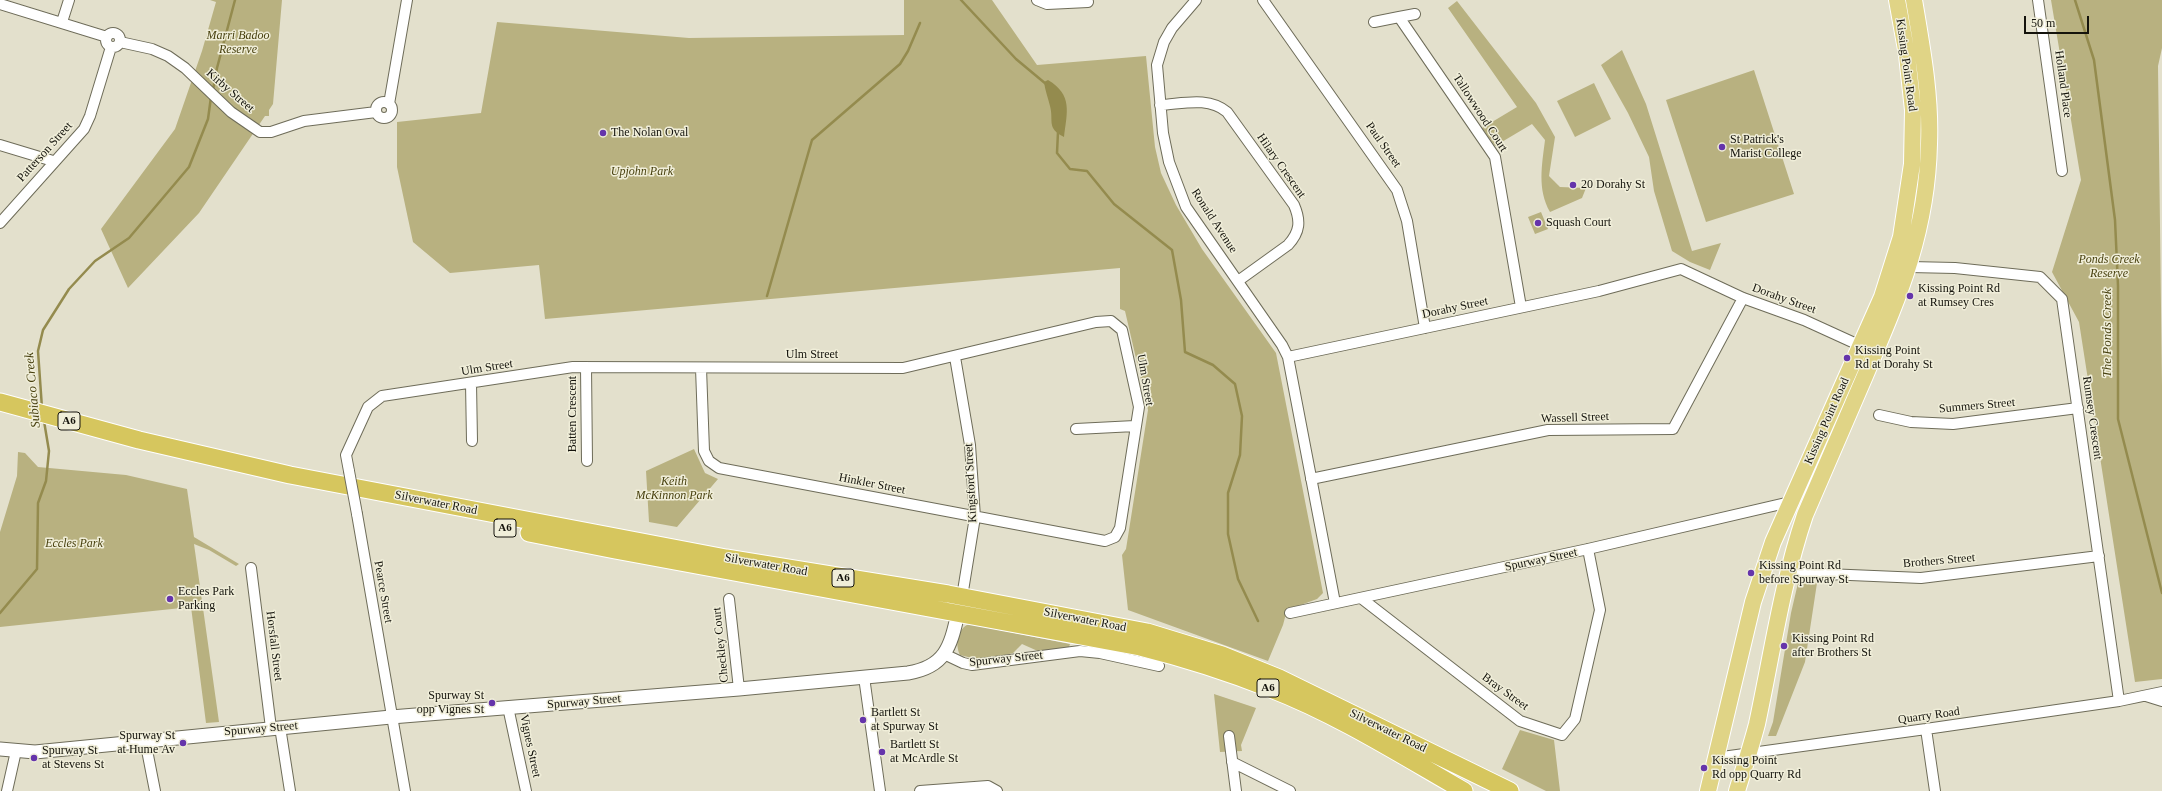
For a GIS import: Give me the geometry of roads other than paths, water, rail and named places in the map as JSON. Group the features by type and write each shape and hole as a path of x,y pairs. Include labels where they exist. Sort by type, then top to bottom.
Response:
{"highway":[{"name":"Silverwater Road","path":"0,399 8,404 138,446 694,552 962,597 1155,634 1222,655 1308,692 1510,791"},
{"name":"Silverwater Road","path":"0,414 138,446 288,486 616,550 1140,647 1198,662 1272,689 1351,727 1464,791"}],"main road":[{"name":"Kissing Point Road","path":"1708,791 1755,595 1773,542 1861,346 1882,297 1896,257 1906,214 1914,132 1912,88 1897,0"},
{"name":"Kissing Point Road","path":"1737,791 1749,754 1784,586 1805,515 1896,304 1910,267 1922,215 1929,140 1928,87 1914,0"}],"street":[{"path":"62,22 69,0"},
{"name":"Kirby Street","path":"0,4 62,22 113,42 160,52 185,68 231,112 257,130 265,133 304,121 376,112 380,103 384,102 389,104 407,0"},
{"path":"1037,0 1047,4 1088,2"},
{"name":"Ronald Avenue","path":"1196,0 1172,28 1160,53 1157,77 1169,162 1186,206 1282,345 1288,357"},
{"name":"Paul Street","path":"1263,0 1397,190 1407,221 1425,328"},
{"name":"Holland Place","path":"2038,0 2062,171"},
{"path":"1374,22 1415,14"},
{"name":"Tallowwood Court","path":"1399,17 1495,157 1521,307"},
{"name":"Patterson Street","path":"0,222 84,129 90,116 113,42"},
{"name":"Hilary Crescent","path":"1160,105 1202,102 1220,106 1227,112 1294,205 1299,223 1295,238 1288,245 1238,281"},
{"path":"0,145 54,161"},
{"name":"Rumsey Crescent","path":"1910,267 1955,268 2040,276 2062,299 2119,701"},
{"name":"Dorahy Street","path":"1288,357 1598,290 1681,269 1743,298 1804,320 1861,346"},
{"name":"Wassell Street","path":"1311,479 1548,430 1673,429 1743,298"},
{"name":"Ulm Street","path":"349,471 346,455 368,407 382,396 586,367 903,368 955,357 1096,322 1111,321 1122,330 1139,407 1120,528"},
{"name":"Kingsford Street","path":"944,654 962,597 975,516 970,445 955,357"},
{"path":"1288,357 1335,603"},
{"name":"Batten Crescent","path":"586,367 587,461"},
{"name":"Hinkler Street","path":"701,368 704,450 709,461 719,468 1105,540 1115,537 1120,528"},
{"path":"471,383 472,441"},
{"name":"Summers Street","path":"1879,414 1911,422 1953,424 2078,408"},
{"path":"1076,429 1135,426"},
{"name":"Pearce Street","path":"349,471 405,791"},
{"name":"Spurway Street","path":"1290,613 1588,549 1790,502"},
{"name":"Bray Street","path":"1361,598 1520,721 1562,735 1575,720 1600,610 1588,549"},
{"name":"Brothers Street","path":"1784,586 1794,576 1803,573 1860,577 1921,578 2099,556"},
{"name":"Horsfall Street","path":"251,568 276,728 290,791"},
{"name":"Checkley Court","path":"729,599 739,689"},
{"name":"Spurway Street","path":"0,749 36,752 145,740 391,717 739,689 864,677 922,671 933,666 944,654 963,663 972,665 1087,651 1158,666"},
{"path":"864,677 880,791"},
{"name":"Quarry Road","path":"1715,758 2119,701 2162,692"},
{"name":"Quarry Road","path":"2146,696 2162,700"},
{"name":"Vignes Street","path":"508,707 526,791"},
{"path":"1926,729 1935,791"},
{"path":"1229,736 1236,791"},
{"path":"145,740 155,791"},
{"path":"6,791 16,751"},
{"path":"1232,762 1290,791"},
{"path":"920,791 988,786 997,791"}],"waterway":[{"name":"Subiaco Creek","path":"213,90 217,68 235,0"},
{"path":"961,0 1016,59 1046,84"},
{"name":"The Ponds Creek","path":"2075,0 2094,60 2115,220 2118,286 2118,419 2162,593"},
{"path":"767,296 812,140 900,64 908,51 920,23"},
{"name":"Subiaco Creek","path":"42,408 38,351 43,330 69,289 95,261 129,238 189,167 208,119 211,97"},
{"path":"1058,132 1057,153 1070,169 1087,171 1114,204 1172,250 1181,300 1185,352 1213,365 1235,384 1242,416 1240,455 1228,493 1228,534 1238,579 1258,621"},
{"name":"Subiaco Creek","path":"0,613 37,569 38,503 46,481 49,451 44,421"}],"place":[{"name":"The Nolan Oval","path":"603,133"},
{"name":"St Patrick's Marist College","path":"1722,147"},
{"name":"20 Dorahy St","path":"1573,185"},
{"name":"Squash Court","path":"1538,223"},
{"name":"Kissing Point Rd at Rumsey Cres","path":"1910,296"},
{"name":"Kissing Point Rd at Dorahy St","path":"1847,358"},
{"name":"Kissing Point Rd before Spurway St","path":"1751,573"},
{"name":"Eccles Park Parking","path":"170,599"},
{"name":"Kissing Point Rd after Brothers St","path":"1784,646"},
{"name":"Spurway St opp Vignes St","path":"492,703"},
{"name":"Bartlett St at Spurway St","path":"863,720"},
{"name":"Spurway St at Hume Av","path":"183,743"},
{"name":"Bartlett St at McArdle St","path":"882,752"},
{"name":"Spurway St at Stevens St","path":"34,758"},
{"name":"Kissing Point Rd opp Quarry Rd","path":"1704,768"}],"park label":[{"name":"Marri Badoo Reserve","path":"238,43"},
{"name":"Upjohn Park","path":"642,172"},
{"name":"Ponds Creek Reserve","path":"2109,267"},
{"name":"Keith McKinnon Park","path":"674,489"},
{"name":"Eccles Park","path":"74,544"}]}
